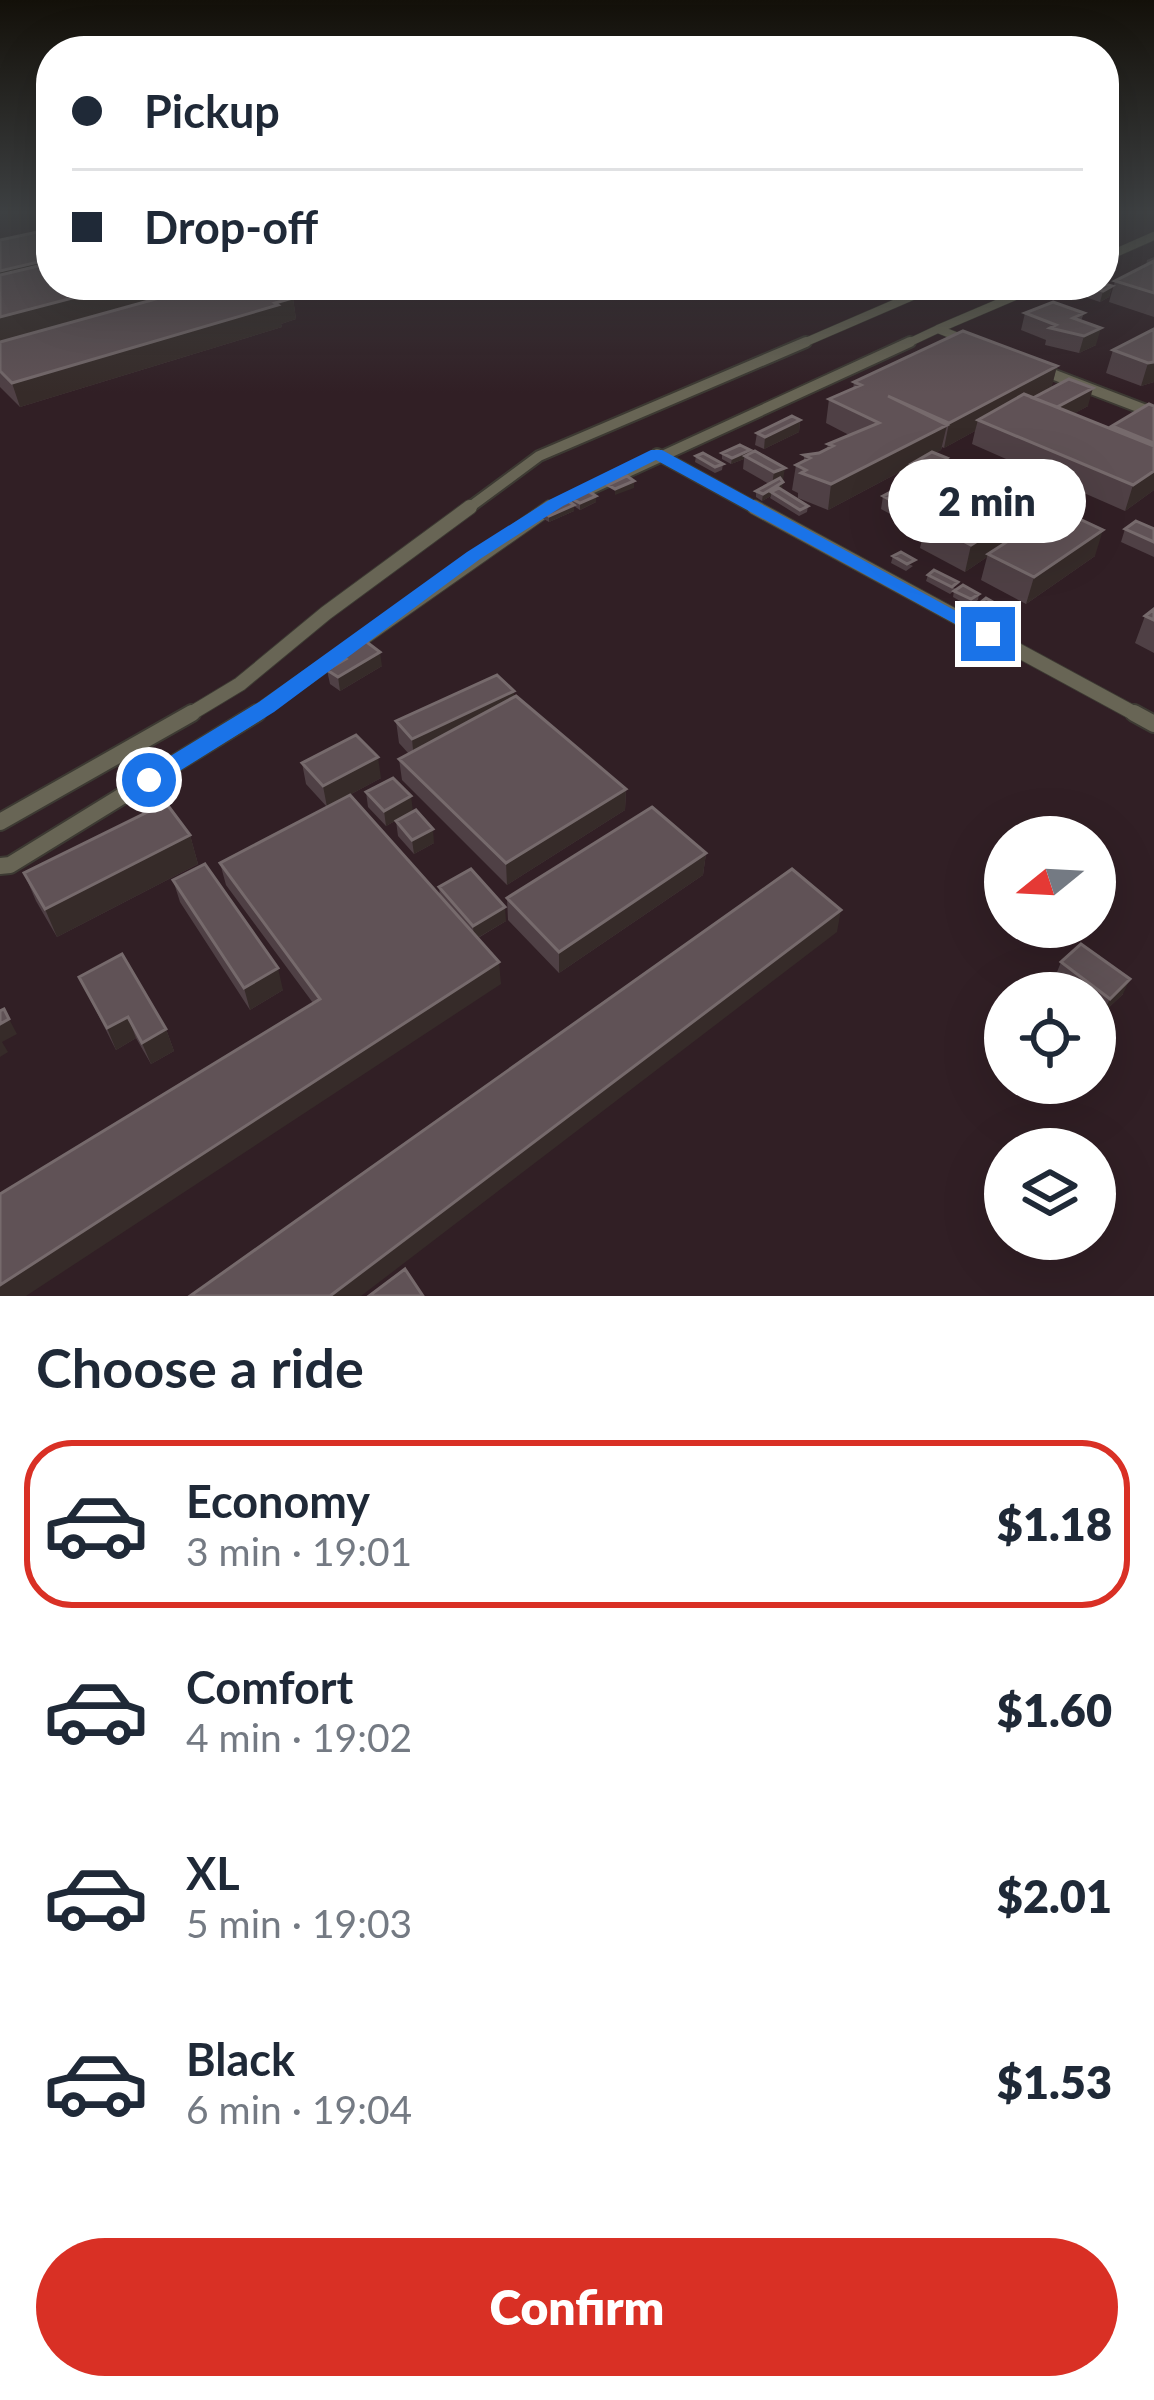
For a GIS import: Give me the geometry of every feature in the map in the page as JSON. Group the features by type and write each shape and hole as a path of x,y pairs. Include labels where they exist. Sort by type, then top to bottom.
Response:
{"street":[{"path":"0,821 63,790 240,684 326,613 538,456 903,300"},
{"path":"0,866 267,707 540,513 657,454 1006,300"},
{"path":"938,329 981,346"},
{"path":"1024,363 1154,413"},
{"path":"657,454 1154,724"}],"shaded area":[{"path":"0,271 36,271 36,300 1119,300 1119,271 1154,271 1154,1296 0,1296"}],"building":[{"path":"36,271 36,300 65,300 0,317 0,275"},
{"path":"1134,271 1154,271 1154,293 1119,282"},
{"path":"152,300 286,300 12,383 0,371 0,342"},
{"path":"1053,302 1084,313 1073,318 1101,328 1084,336 1050,328 1056,325 1025,313"},
{"path":"1154,329 1154,362 1113,350"},
{"path":"963,331 1057,366 949,423 888,396 947,425 831,484 801,473 806,470 796,465 810,458 804,455 819,453 833,446 828,444 879,423 829,399 861,385 854,382"},
{"path":"1069,379 1093,388 1057,407 1033,398"},
{"path":"1024,394 1154,446 1154,471 1133,485 978,420"},
{"path":"1149,404 1154,406 1154,443 1112,426"},
{"path":"792,416 800,420 765,437 757,433"},
{"path":"740,445 750,450 732,458 722,453"},
{"path":"755,451 785,468 774,472 745,456"},
{"path":"932,452 947,458 926,471 911,464"},
{"path":"703,453 723,464 715,467 696,456"},
{"path":"627,476 634,481 615,489 608,485"},
{"path":"919,477 943,489 907,509 883,496"},
{"path":"780,478 783,482 763,494 756,491"},
{"path":"997,481 1041,502 971,545 926,522"},
{"path":"779,488 808,506 800,510 771,492"},
{"path":"588,491 596,496 580,503 572,499"},
{"path":"567,500 574,505 549,516 542,511"},
{"path":"1058,509 1103,530 1034,577 988,554"},
{"path":"1136,521 1154,529 1154,542 1125,529"},
{"path":"901,552 915,560 907,564 893,556"},
{"path":"934,570 958,582 952,587 928,575"},
{"path":"963,585 979,594 971,599 954,591"},
{"path":"986,598 1000,606 994,610 980,603"},
{"path":"364,640 380,652 338,677 327,670 346,659 340,655"},
{"path":"497,675 514,691 412,739 396,721"},
{"path":"516,696 626,789 506,863 399,759"},
{"path":"356,735 378,757 323,786 302,763"},
{"path":"393,778 411,796 384,811 366,792"},
{"path":"350,795 499,962 0,1285 0,1194 320,999 220,863"},
{"path":"166,803 190,835 45,909 24,873"},
{"path":"652,807 706,853 559,952 507,898"},
{"path":"416,810 433,829 412,840 396,821"},
{"path":"205,864 278,968 244,988 173,880"},
{"path":"471,869 505,907 473,926 439,887"},
{"path":"792,869 841,910 330,1296 190,1296"},
{"path":"1077,948 1087,948 1130,979 1116,993 1116,972 1074,972 1061,962"},
{"path":"122,954 166,1029 142,1043 128,1017 107,1028 79,977"},
{"path":"405,1269 423,1296 369,1296"}],"route":[{"path":"149,780 267,707 474,556 557,502 657,454 988,634"}]}
